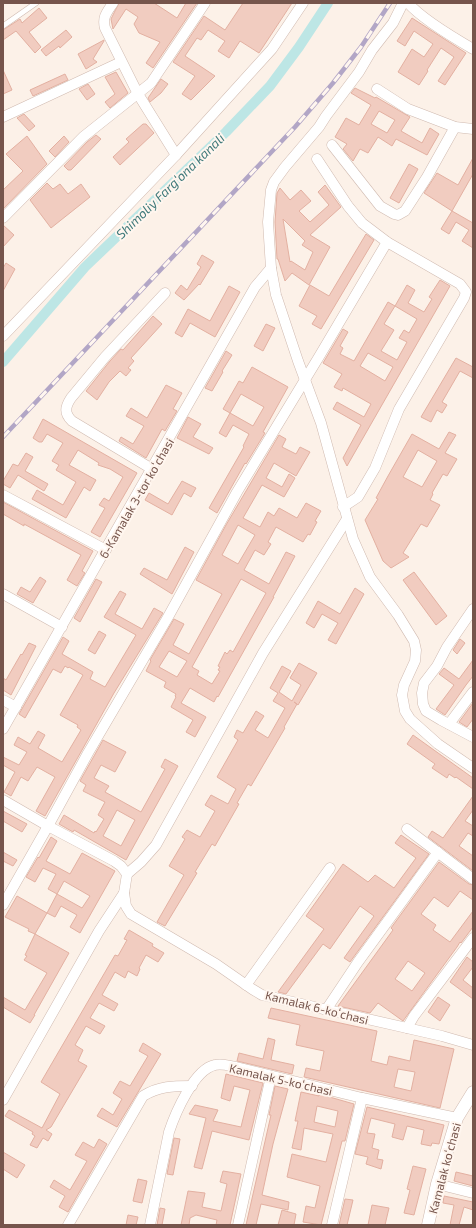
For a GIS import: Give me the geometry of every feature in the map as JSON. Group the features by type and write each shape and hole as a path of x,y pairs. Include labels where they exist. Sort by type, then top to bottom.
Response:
{"street":[{"path":"112,3 103,21 105,28 138,94 176,155"},
{"path":"3,218 83,137 151,83 205,3"},
{"path":"3,336 176,155 272,49 303,3"},
{"path":"403,3 394,23 372,50 355,78 319,127 274,182 271,190 268,222 271,268 276,295 321,423 353,539 370,577 409,632 416,650 415,661 404,685 402,695 405,711 410,719 438,744 473,768"},
{"path":"408,3 415,10 444,31 473,49"},
{"path":"3,117 121,62"},
{"path":"377,90 408,109 455,127 473,130"},
{"path":"332,145 380,206 398,215 405,211 427,177 455,127"},
{"path":"317,159 348,206 362,223 387,242 460,284 466,292 464,298 399,409 375,468 358,497 343,507"},
{"path":"3,905 88,753 168,617 237,492 387,242"},
{"name":"6-Kamalak 3-tor koʻchasi","path":"3,729 255,287 271,268"},
{"path":"152,469 72,421 69,418 66,406 105,357 166,293"},
{"path":"3,495 106,550"},
{"path":"127,874 141,862 156,845 263,653 347,519"},
{"path":"3,594 62,627"},
{"path":"473,609 447,647 437,666 424,683 423,688 423,704 426,711 473,737"},
{"path":"449,724 473,692"},
{"path":"3,700 16,708"},
{"path":"3,800 114,861 121,866 127,874 124,893 99,931 3,1100"},
{"path":"407,829 473,878"},
{"path":"326,1010 358,962 438,852"},
{"path":"246,985 330,868"},
{"name":"Kamalak 6-koʻchasi","path":"124,893 126,906 131,914 216,964 262,995 442,1036 473,1045"},
{"path":"407,1028 414,1016 473,938"},
{"name":"Kamalak 5-koʻchasi","path":"150,1225 168,1132 180,1105 200,1074 207,1068 214,1065 236,1067 362,1098 457,1118"},
{"path":"238,1225 271,1076"},
{"path":"68,1225 143,1096 162,1087 192,1086"},
{"name":"Kamalak koʻchasi","path":"428,1225 437,1184 457,1118 473,1092"},
{"path":"332,1225 362,1098"},
{"path":"437,1184 473,1193"}],"lane":[{"path":"3,26 36,3"}],"building":[{"path":"119,3 154,3 177,18 186,3 197,3 153,68 146,63 160,42 139,33 134,24 138,17 126,9 113,29 111,19"},
{"path":"243,3 292,3 259,53 240,41 229,58 218,51 225,41 208,30 201,40 197,38 185,56 215,76 191,100 182,94 195,76 173,62 204,16 225,30"},
{"path":"39,8 47,18 29,32 41,47 35,53 16,31 3,40 3,30 20,19 22,23"},
{"path":"412,18 466,53 445,85 438,81 454,57 441,48 419,85 398,72 412,49 424,57 433,44 414,31 405,46 397,41"},
{"path":"66,30 72,37 60,48 59,46 46,56 41,50"},
{"path":"104,40 93,59 97,62 86,69 78,54"},
{"path":"3,70 12,90 3,94"},
{"path":"116,72 128,93 110,108 105,102 115,94 105,77"},
{"path":"65,74 68,80 33,96 30,90"},
{"path":"161,79 168,84 161,93 150,102 148,98"},
{"path":"88,84 95,94 87,100 79,89"},
{"path":"355,88 375,98 376,97 410,117 401,131 422,143 430,128 439,134 427,155 396,139 392,146 378,137 368,153 360,149 353,161 343,149 347,144 335,137 346,118 359,125 371,105 351,93","holes":["379,111 395,120 387,133 371,124"]},
{"path":"24,114 35,126 29,131 17,118"},
{"path":"143,124 146,124 154,133 120,165 113,157 129,142 126,139"},
{"path":"96,135 101,139 71,170 68,170 64,166 87,142"},
{"path":"27,136 47,164 3,209 3,190 23,171 6,154"},
{"path":"64,136 69,142 55,157 49,151"},
{"path":"473,158 473,174 452,211 424,193 437,173 458,185"},
{"path":"409,164 418,169 399,203 390,198"},
{"path":"47,183 53,189 60,184 68,194 81,184 90,197 51,228 30,200"},
{"path":"325,185 341,207 310,235 330,247 309,285 292,273 285,281 277,259 275,222 277,193 280,188 290,200 301,190 311,201 299,211 310,222 329,205 318,192","holes":["283,219 305,241 302,245 313,252 305,270 291,261 290,262"]},
{"path":"452,211 473,223 473,248 462,241 469,230 456,222 449,234 441,229"},
{"path":"3,225 14,235 3,247"},
{"path":"366,234 374,240 321,329 312,324 317,316 299,306 310,285 329,296"},
{"path":"202,255 214,262 200,285 199,284 184,300 175,293 181,285 187,290 201,267 197,264"},
{"path":"6,263 15,269 3,291 3,268"},
{"path":"440,280 450,286 347,466 343,458 361,425 333,409 337,402 364,417 371,404 343,388 342,391 334,387 342,374 323,363 343,329 348,332 340,346 343,348 340,354 354,361 388,302 395,306 407,285 415,290 408,303 424,312 432,299 429,297","holes":["395,306 417,319 409,333 404,330 399,338 407,342 397,360 381,351 394,330 384,324","368,353 393,367 385,381 360,366"]},
{"path":"229,286 240,292 215,337 190,323 182,337 175,333 188,309 210,321"},
{"path":"153,316 162,324 131,358 134,361 128,368 131,370 126,376 120,371 109,382 97,400 86,391 110,361 121,349 123,350"},
{"path":"266,324 275,328 263,351 254,346"},
{"path":"226,351 232,355 222,371 223,372 212,391 205,388"},
{"path":"456,358 473,367 473,378 460,371 442,402 447,405 442,413 437,410 431,422 421,417"},
{"path":"252,367 288,387 263,432 265,433 246,464 245,463 217,513 209,508 244,447 243,446 249,434 233,425 226,437 219,433 230,413 223,409 239,381 243,383","holes":["241,394 264,407 253,426 230,413"]},
{"path":"166,385 182,393 173,409 177,411 165,431 162,429 146,458 119,441 121,437 133,444 144,426 126,416 131,408 147,418"},
{"path":"188,417 201,424 193,437 213,448 209,454 177,438"},
{"path":"43,419 137,473 100,537 91,532 105,508 99,505 104,498 109,501 123,477 110,469 98,465 99,463 78,450 69,465 96,480 90,491 84,487 66,518 32,499 37,490 63,505 76,482 56,470 59,465 52,461 63,443 47,434 42,442 39,442 33,438"},
{"path":"449,432 456,435 445,453 457,459 447,476 443,474 432,493 433,494 430,500 440,505 427,527 421,524 403,553 409,557 391,568 383,561 365,520 378,499 376,498 412,434 439,449","holes":["418,450 437,461 422,487 403,477"]},
{"path":"279,435 286,439 282,447 296,454 300,447 310,452 296,476 274,463 266,478 282,487 289,474 295,478 284,497 262,485 243,518 260,527 268,512 274,516 279,508 297,518 306,503 321,511 315,521 317,522 310,535 308,534 303,542 276,527 268,542 271,544 264,555 255,550 244,570 269,584 286,552 295,556 274,597 218,697 217,696 214,702 190,688 181,703 206,717 195,737 186,732 193,720 171,707 176,694 164,687 166,682 146,671 151,661 150,660 174,619 184,624 173,645 189,654 222,594 196,580 226,525","holes":["238,525 255,535 238,564 222,555","241,579 266,593 233,652 230,650 227,654 225,652 218,666 220,667 218,670 220,671 212,684 197,675 199,671 192,667","169,651 187,661 177,677 159,667"]},
{"path":"26,453 33,457 25,471 48,484 44,491 18,475 10,488 3,484 3,481 13,464 18,466"},
{"path":"182,481 196,488 191,497 184,493 172,515 145,500 149,493 168,504"},
{"path":"3,502 93,551 82,571 85,573 77,586 67,580 81,555 3,514"},
{"path":"185,547 194,552 172,594 140,574 144,568 167,580"},
{"path":"414,572 447,616 436,625 403,580"},
{"path":"40,577 46,581 33,603 17,594 21,587 30,592"},
{"path":"96,579 102,582 80,622 74,618"},
{"path":"355,588 364,594 336,644 328,640 338,623 322,614 314,628 306,623 318,601 340,614"},
{"path":"120,591 126,594 115,614 142,629 154,608 163,613 114,693 45,816 36,811 55,777 37,767 28,781 21,777 11,796 4,792 15,772 3,765 3,757 19,765 27,752 14,745 18,737 30,744 38,731 45,735 38,748 62,762 81,730 77,727 78,725 60,715 83,675 65,666 61,673 53,669 25,718 19,714 63,637 69,641 62,654 93,672 90,679 105,687 136,635 104,617"},
{"path":"99,631 106,635 95,654 88,650"},
{"path":"460,639 465,643 457,654 453,650"},
{"path":"29,643 36,646 11,695 3,690 3,678 6,680"},
{"path":"473,660 473,676 445,715 436,709 454,685 439,674 444,668 459,679"},
{"path":"299,663 317,673 298,705 297,704 284,727 285,728 251,786 248,784 237,803 239,804 215,846 212,844 195,872 197,873 165,926 157,922 184,875 169,866 185,839 182,837 187,830 200,837 215,811 205,805 211,795 228,804 236,789 217,777 238,740 234,737 237,730 243,733 256,711 264,716 255,730 268,738 285,708 273,701 278,693 270,688 282,666 291,671 279,692 292,701 301,685 290,678"},
{"path":"473,703 473,719 467,727 459,722"},
{"path":"413,735 473,778 473,789 456,777 455,778 449,774 447,778 432,768 435,764 407,744"},
{"path":"103,740 126,752 115,772 101,765 94,778 109,786 105,792 141,812 165,769 161,767 165,759 178,766 126,860 74,830 73,832 59,824 64,815 94,833 104,819 98,815 105,802 83,791 86,785 80,781","holes":["117,810 135,820 121,846 103,836"]},
{"path":"473,796 473,810 465,821 473,826 473,836 468,833 459,846 473,856 473,871 428,837 432,831 443,838"},
{"path":"3,811 27,824 22,832 3,821"},
{"path":"401,835 429,854 350,962 344,958 374,916 360,906 330,949 323,944 286,994 278,992 324,929 306,916 343,864 368,882 375,875 394,888 416,858 395,843"},
{"path":"51,837 57,841 46,861 70,874 82,853 115,871 80,933 70,927 77,915 61,906 55,917 47,913 57,894 48,889 56,874 43,868 35,882 26,877","holes":["64,881 90,896 82,908 57,894"]},
{"path":"3,852 17,860 13,866 3,861"},
{"path":"439,862 469,884 473,885 473,900 460,891 448,907 434,897 421,914 436,925 433,930 450,942 473,911 473,927 461,943 460,942 403,1021 378,1003 370,1013 338,1006 393,930 391,928","holes":["408,961 425,973 412,991 395,979"]},
{"path":"17,896 47,913 35,934 28,931 29,929 5,917"},
{"path":"129,930 153,944 152,946 164,953 158,962 146,955 139,968 140,969 137,976 128,971 125,978 115,972 102,995 118,1004 114,1011 99,1003 90,1018 105,1026 100,1034 86,1026 75,1045 83,1050 78,1061 87,1066 51,1127 46,1130 52,1134 48,1141 43,1138 37,1148 30,1145 35,1136 32,1134 33,1132 5,1116 9,1110 42,1128 60,1094 41,1082 115,955 118,956 127,940 124,939"},
{"path":"35,934 69,953 30,1023 3,1007 3,997 25,1010 47,973 24,960 27,956 25,955"},
{"path":"467,957 473,962 473,967 463,980 473,988 473,999 450,982"},
{"path":"438,997 450,1005 440,1021 428,1012"},
{"path":"271,1008 377,1031 371,1061 387,1065 389,1056 410,1061 414,1040 454,1049 440,1108 304,1077 306,1068 320,1071 324,1051 296,1045 300,1025 268,1018","holes":["398,1069 415,1072 411,1091 394,1087"]},
{"path":"268,1038 275,1040 271,1060 294,1065 292,1074 237,1061 239,1053 263,1059"},
{"path":"143,1043 161,1054 117,1127 97,1116 102,1108 113,1115 122,1099 113,1093 120,1081 130,1086 148,1056 139,1051"},
{"path":"226,1074 263,1083 249,1140 212,1131 202,1169 194,1167 206,1118 189,1114 195,1105 218,1110 213,1121 241,1127 250,1090 234,1086 230,1101 221,1098"},
{"path":"275,1086 288,1089 273,1144 262,1195 289,1202 288,1210 261,1204 256,1225 246,1225 271,1115 269,1115"},
{"path":"301,1092 319,1096 319,1094 354,1104 345,1141 342,1141 321,1225 303,1222 306,1206 315,1208 320,1186 287,1177 292,1154 326,1162 333,1134 304,1128 301,1150 292,1148 298,1121 295,1121","holes":["317,1106 338,1111 335,1127 314,1122"]},
{"path":"367,1107 444,1125 439,1144 432,1143 431,1146 421,1144 424,1130 407,1126 403,1140 392,1137 395,1124 371,1118 367,1133 375,1134 372,1148 379,1150 377,1159 383,1160 381,1169 366,1164 368,1157 355,1154"},
{"path":"174,1138 180,1139 173,1175 167,1174"},
{"path":"99,1139 107,1144 68,1212 59,1207 65,1196 50,1187 54,1180 70,1190 87,1161 75,1155 83,1142 94,1148"},
{"path":"3,1152 25,1165 17,1178 3,1169"},
{"path":"413,1166 426,1169 414,1215 404,1213 410,1190 407,1189"},
{"path":"223,1171 241,1174 230,1225 216,1225 217,1220 196,1215 190,1218 189,1225 181,1225 188,1191 205,1193 202,1207 221,1211 227,1184 220,1182"},
{"path":"456,1172 473,1176 473,1186 454,1181"},
{"path":"138,1179 147,1181 142,1203 133,1201"},
{"path":"444,1196 473,1202 473,1210 464,1207 459,1225 450,1225 454,1205 443,1203"},
{"path":"345,1199 353,1200 347,1225 339,1225"},
{"path":"372,1205 389,1208 385,1225 368,1225"},
{"path":"160,1208 165,1209 162,1225 157,1225"},
{"path":"282,1210 296,1214 294,1225 278,1225"},
{"path":"128,1215 138,1217 136,1225 126,1225"}],"waterway":[{"name":"Shimoliy Fargʻona kanali","path":"3,362 85,267 226,132 270,86 299,47 328,3"}],"railway":[{"path":"3,437 295,127 333,83 361,47 390,3"}]}
